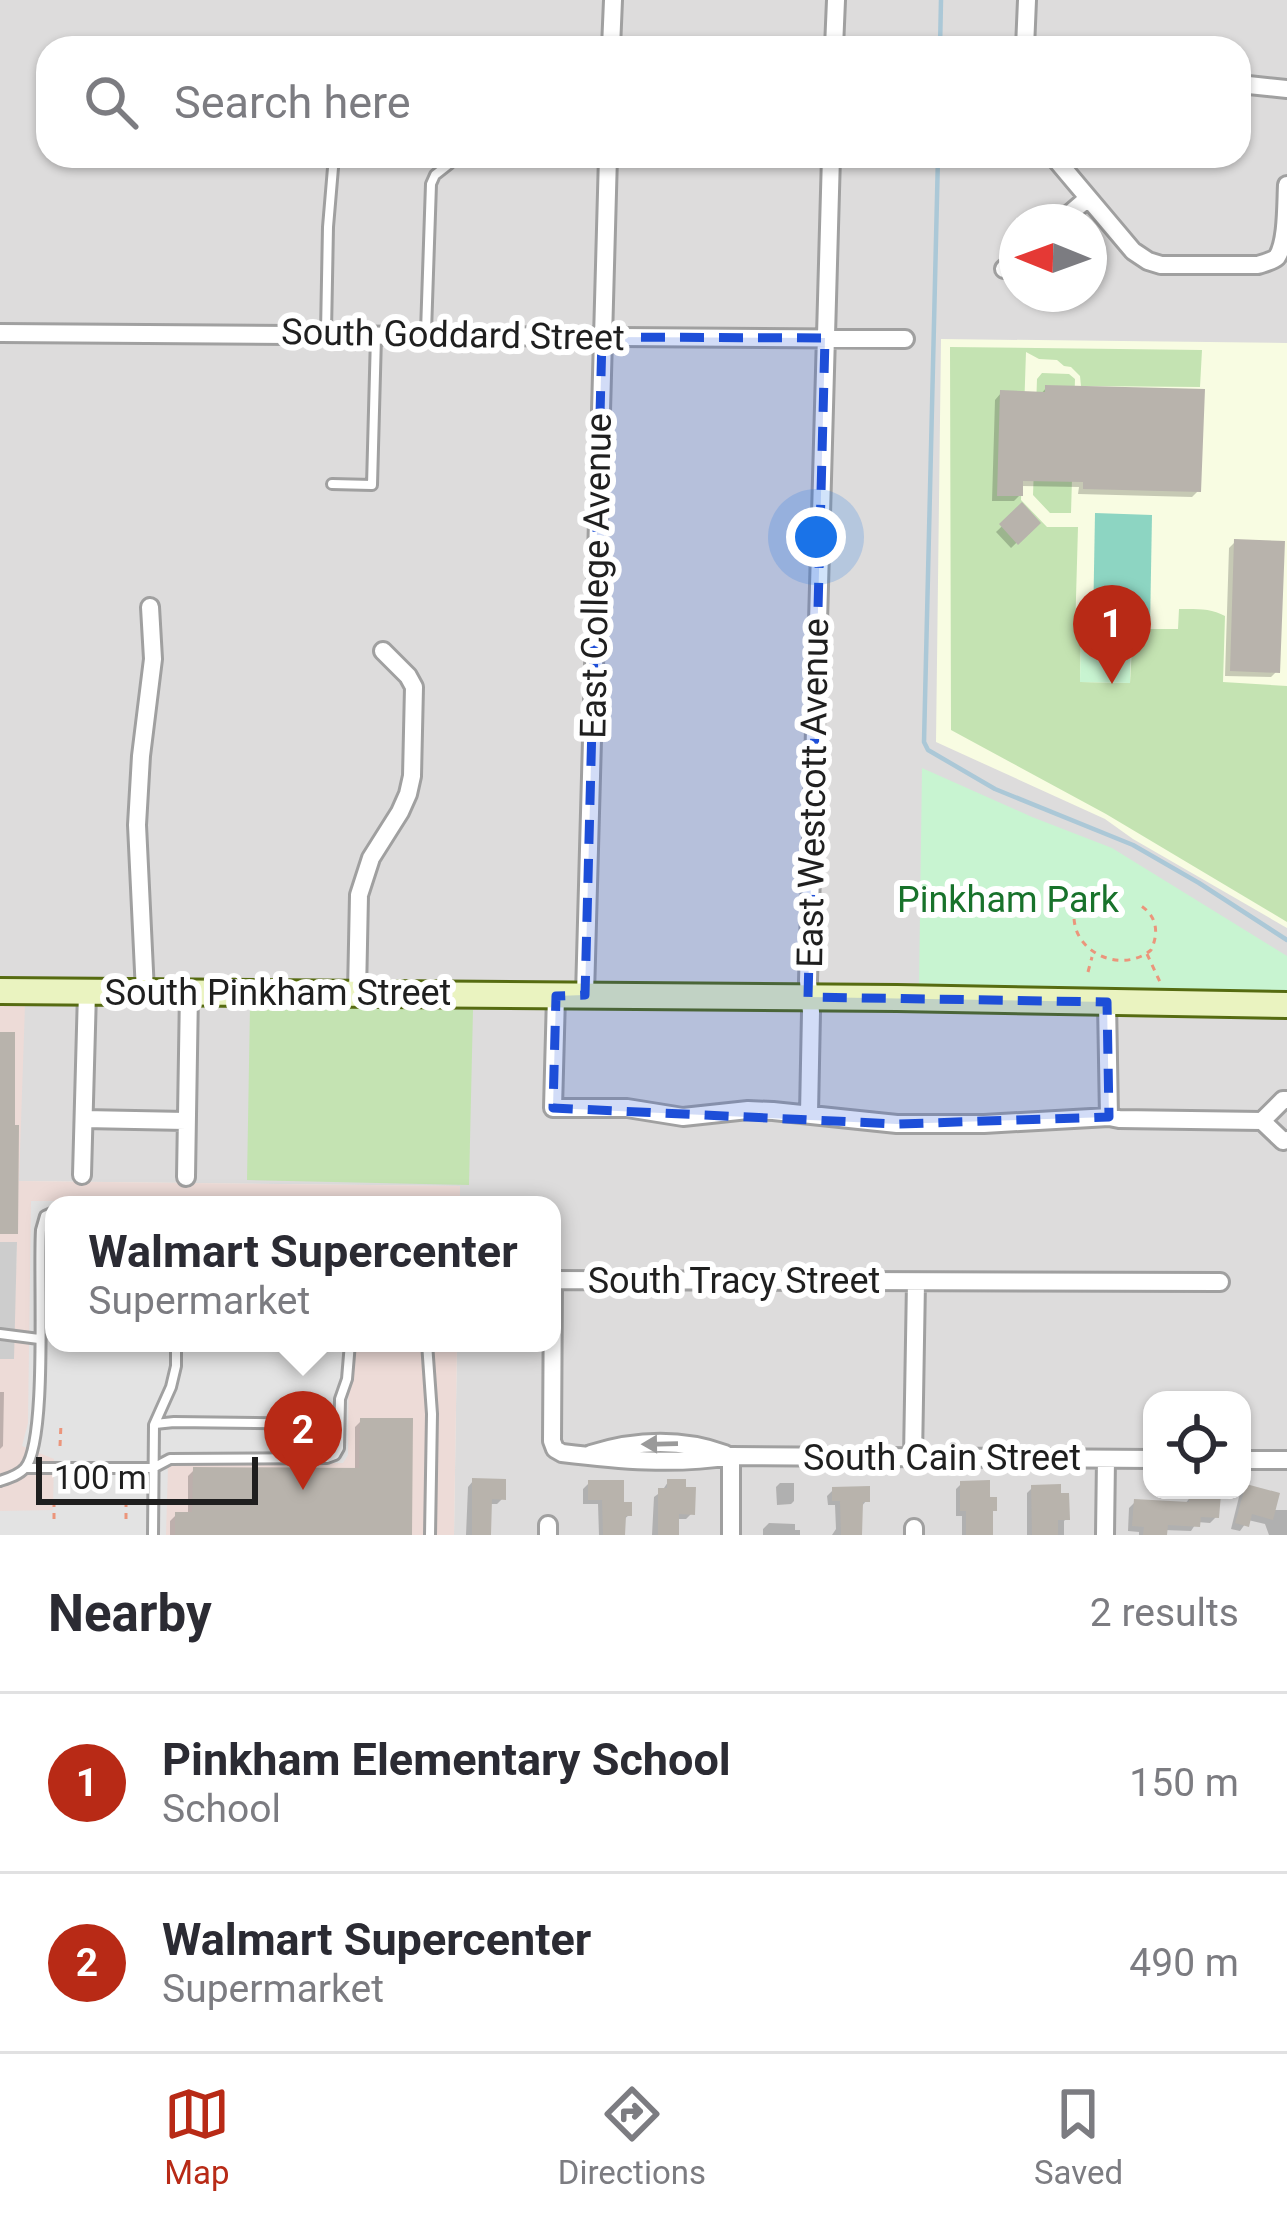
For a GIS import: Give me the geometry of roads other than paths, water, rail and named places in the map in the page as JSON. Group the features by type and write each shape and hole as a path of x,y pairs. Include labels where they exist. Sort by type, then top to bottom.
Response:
{"street":[{"path":"612,36 613,0"},
{"path":"834,36 836,0"},
{"path":"1026,36 1027,0"},
{"path":"1251,85 1287,88"},
{"name":"East College Avenue","path":"585,995 608,168"},
{"name":"East Westcott Avenue","path":"809,997 831,168"},
{"path":"1063,168 1133,251 1161,265 1258,266 1284,258 1287,185"},
{"path":"1081,204 1088,198"},
{"name":"South Goddard Street","path":"0,333 905,339"},
{"path":"145,992 137,825 153,659 150,607"},
{"path":"356,993 358,895 371,858 400,812 412,776 414,687 383,651"},
{"name":"South Pinkham Street","path":"0,991 1287,1005"},
{"path":"82,1175 87,992"},
{"path":"186,1177 189,992"},
{"path":"556,995 553,1108 627,1108 683,1117 748,1110 897,1124 984,1124 1109,1117 1262,1120 1287,1100"},
{"path":"809,997 809,1114"},
{"path":"1107,1002 1109,1117"},
{"path":"84,1119 186,1121"},
{"path":"1262,1120 1287,1140"},
{"name":"South Tracy Street","path":"561,1280 1220,1282"},
{"path":"913,1457 916,1282"},
{"name":"South Cain Street","path":"552,1352 551,1430 562,1454 589,1455 652,1443 687,1444 731,1456 1143,1459"},
{"path":"731,1456 731,1535"},
{"path":"1105,1535 1106,1459"},
{"path":"1251,1460 1287,1460"}],"lane":[{"path":"326,333 333,168"},
{"path":"426,334 431,184 444,168"},
{"path":"332,484 372,485 376,334"},
{"path":"26,1468 35,1450 38,1424 45,1216"},
{"path":"0,1334 39,1339"},
{"path":"153,1535 154,1424 171,1387 176,1352"},
{"path":"0,1481 26,1468 153,1468 170,1459 327,1459 339,1448 340,1399 349,1352"},
{"path":"429,1352 430,1535"},
{"path":"154,1424 339,1424"}],"waterway":[{"path":"940,36 941,0"},
{"path":"938,168 924,742 928,750 995,789 1133,845 1287,940"}],"place":[{"name":"Pinkham Elementary School","path":"1112,684"},
{"name":"Walmart Supercenter","path":"303,1490"}],"park label":[{"name":"Pinkham Park","path":"1008,900"}]}
